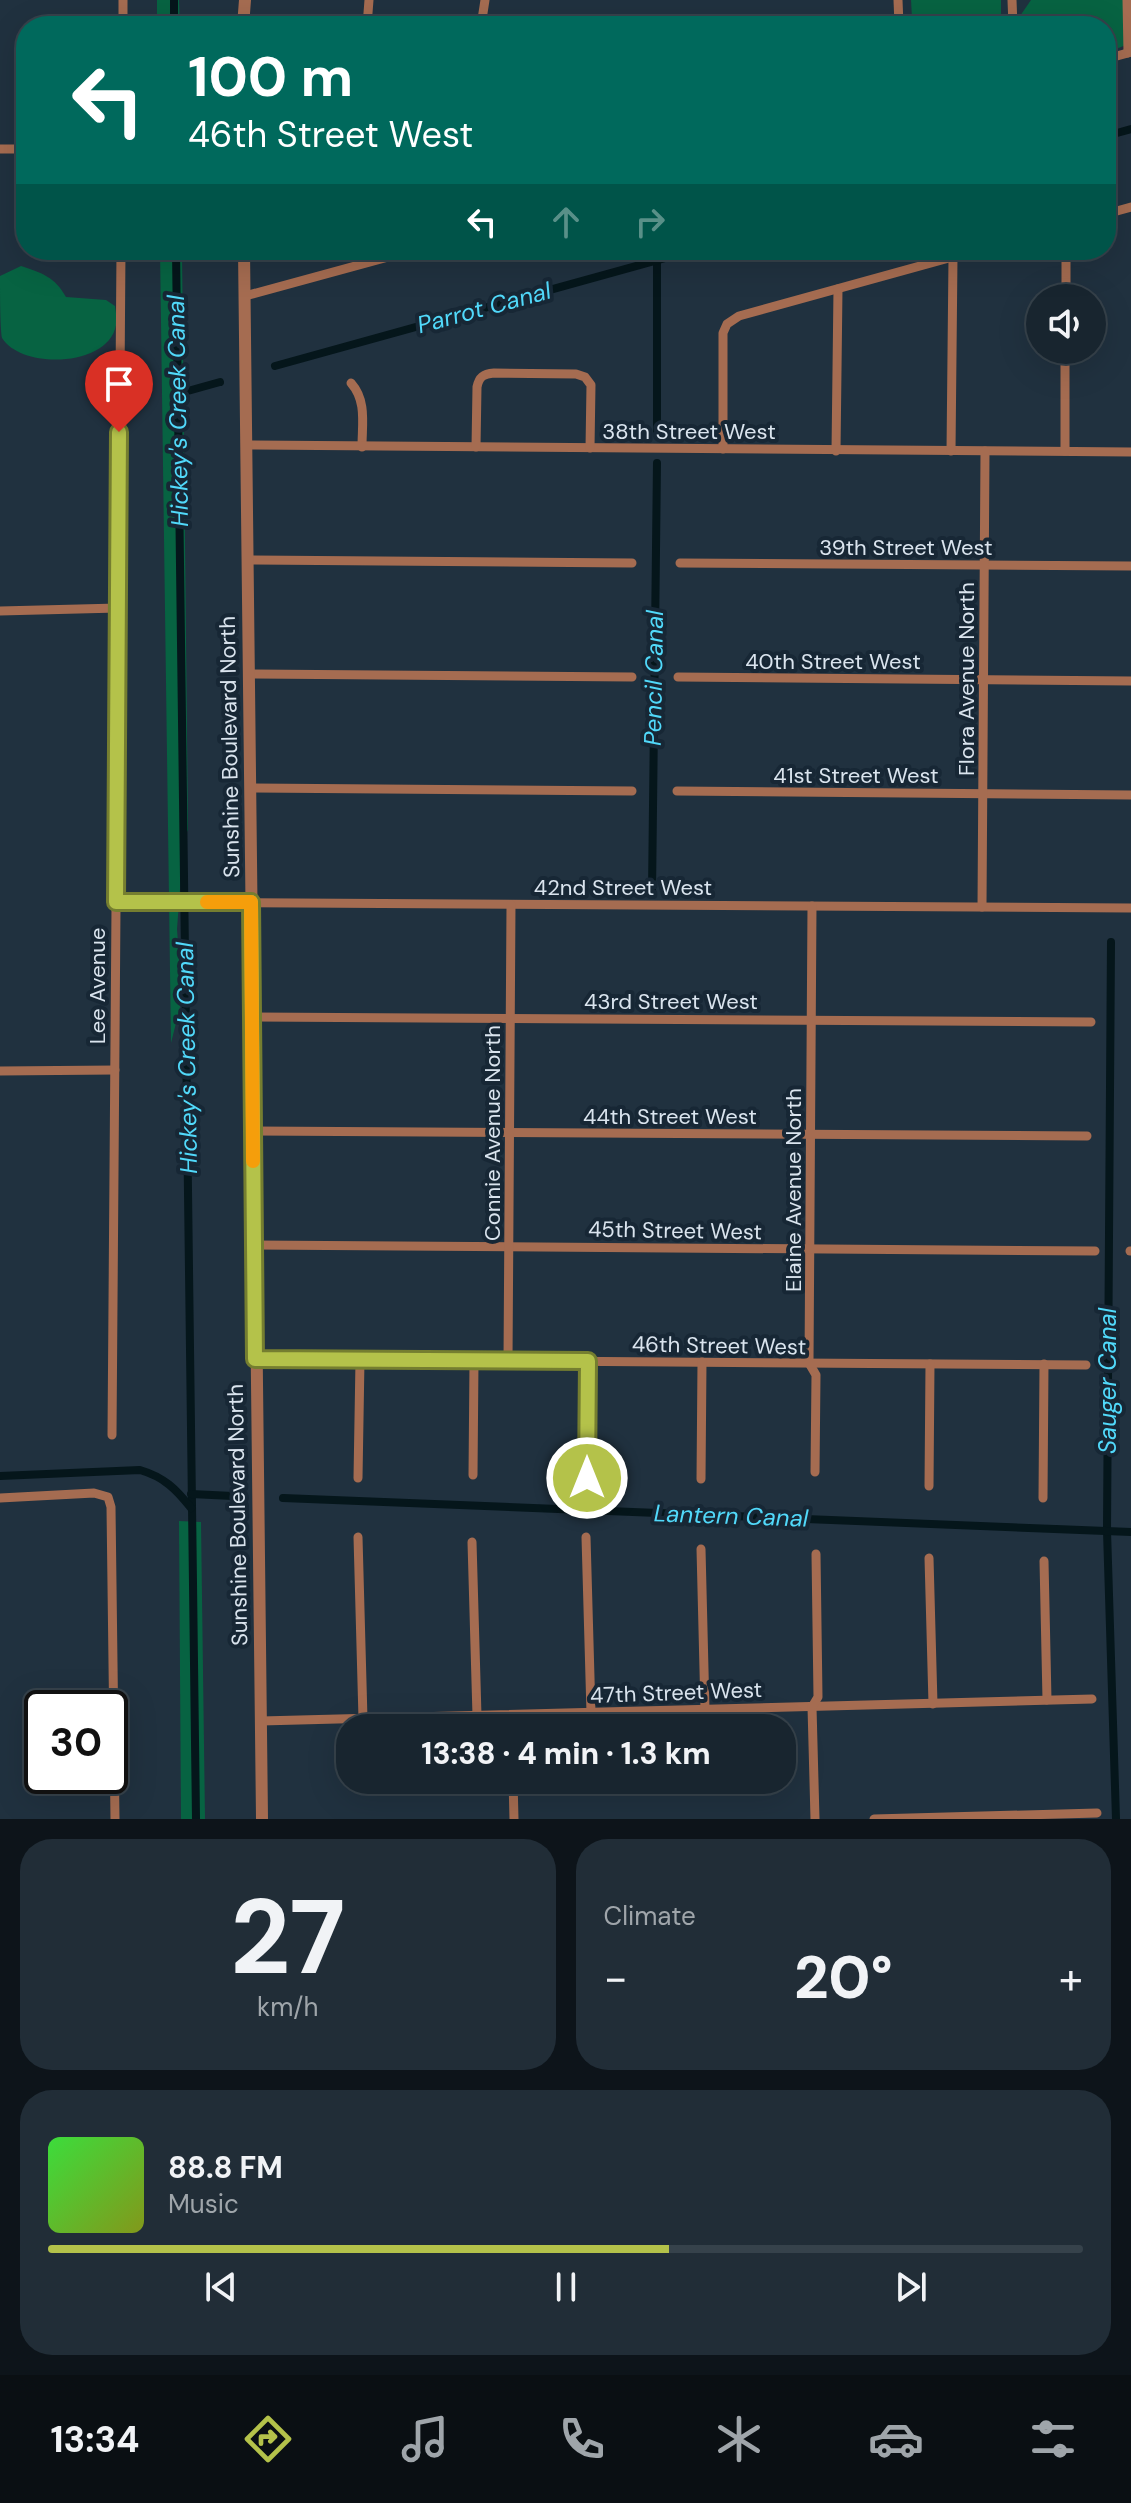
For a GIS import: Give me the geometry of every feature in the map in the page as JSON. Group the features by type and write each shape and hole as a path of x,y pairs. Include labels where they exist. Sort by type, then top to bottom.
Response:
{"street":[{"path":"1127,0 1129,53"},
{"name":"Lee Avenue","path":"112,1435 121,260"},
{"name":"Sunshine Boulevard North","path":"244,260 262,1819"},
{"path":"245,296 377,260"},
{"path":"723,449 723,333 727,324 739,316 942,260"},
{"path":"951,451 953,260"},
{"path":"1066,260 1066,284"},
{"path":"836,451 838,289"},
{"path":"1065,364 1065,451"},
{"path":"476,447 477,387 479,379 485,374 494,373 576,374 585,377 591,385 590,448"},
{"path":"351,383 363,407 362,447"},
{"name":"38th Street West","path":"246,445 1131,452"},
{"name":"Flora Avenue North","path":"982,907 985,451"},
{"path":"247,560 632,563"},
{"name":"39th Street West","path":"680,563 1131,566"},
{"path":"0,611 118,608"},
{"path":"249,674 632,677"},
{"name":"40th Street West","path":"678,677 1131,681"},
{"path":"250,788 632,791"},
{"name":"41st Street West","path":"677,791 1131,795"},
{"name":"42nd Street West","path":"116,902 1131,908"},
{"name":"Connie Avenue North","path":"508,1361 511,905"},
{"name":"Elaine Avenue North","path":"812,906 809,1363 816,1375 815,1472"},
{"name":"43rd Street West","path":"252,1017 1091,1022"},
{"path":"0,1071 115,1070"},
{"name":"44th Street West","path":"253,1131 1087,1136"},
{"name":"45th Street West","path":"254,1245 1095,1251"},
{"name":"46th Street West","path":"255,1359 1086,1365"},
{"path":"358,1478 360,1360"},
{"path":"473,1475 474,1361"},
{"path":"587,1478 588,1361"},
{"path":"701,1479 702,1362"},
{"path":"929,1486 930,1364"},
{"path":"1043,1498 1044,1364"},
{"path":"0,1498 94,1493 108,1497 111,1507 115,1819"},
{"path":"358,1537 363,1714"},
{"path":"586,1537 591,1713"},
{"path":"472,1542 477,1714"},
{"path":"701,1549 705,1710"},
{"path":"815,1819 812,1707 818,1697 816,1554"},
{"path":"929,1558 933,1704"},
{"path":"1044,1561 1047,1700"},
{"name":"47th Street West","path":"551,1714 1092,1699"},
{"name":"47th Street West","path":"261,1721 336,1720"},
{"path":"513,1794 514,1819"},
{"path":"874,1819 1097,1813"}],"green space":[{"path":"157,0 179,0 180,16 157,16"},
{"path":"911,0 1001,0 1001,16 912,16"},
{"path":"1031,0 1127,0 1131,43 1116,49 1116,16 1020,16"},
{"path":"160,260 182,260 188,830 184,837 177,929 182,999 171,1043"},
{"path":"21,266 47,277 66,297 106,300 115,306 116,325 110,339 82,356 64,359 45,359 12,348 2,338 0,276"},
{"path":"179,1521 201,1522 205,1819 181,1819"}],"waterway":[{"name":"Hickey's Creek Canal","path":"174,0 174,16"},
{"name":"Parrot Canal","path":"1116,133 1131,129"},
{"name":"Hickey's Creek Canal","path":"176,260 196,1819"},
{"name":"Pencil Canal","path":"657,260 657,434"},
{"name":"Parrot Canal","path":"275,366 658,260"},
{"name":"Parrot Canal","path":"177,394 220,382"},
{"name":"Pencil Canal","path":"652,893 657,463"},
{"name":"Sauger Canal","path":"1111,942 1107,1531 1116,1819"},
{"path":"0,1476 140,1470 169,1484 191,1508"},
{"name":"Lantern Canal","path":"191,1494 233,1496"},
{"name":"Lantern Canal","path":"283,1498 1131,1532"}],"slow traffic":[{"path":"207,902 251,902 253,1161"}],"route":[{"path":"119,432 116,902 251,902 255,1359 588,1361 587,1478"}]}
